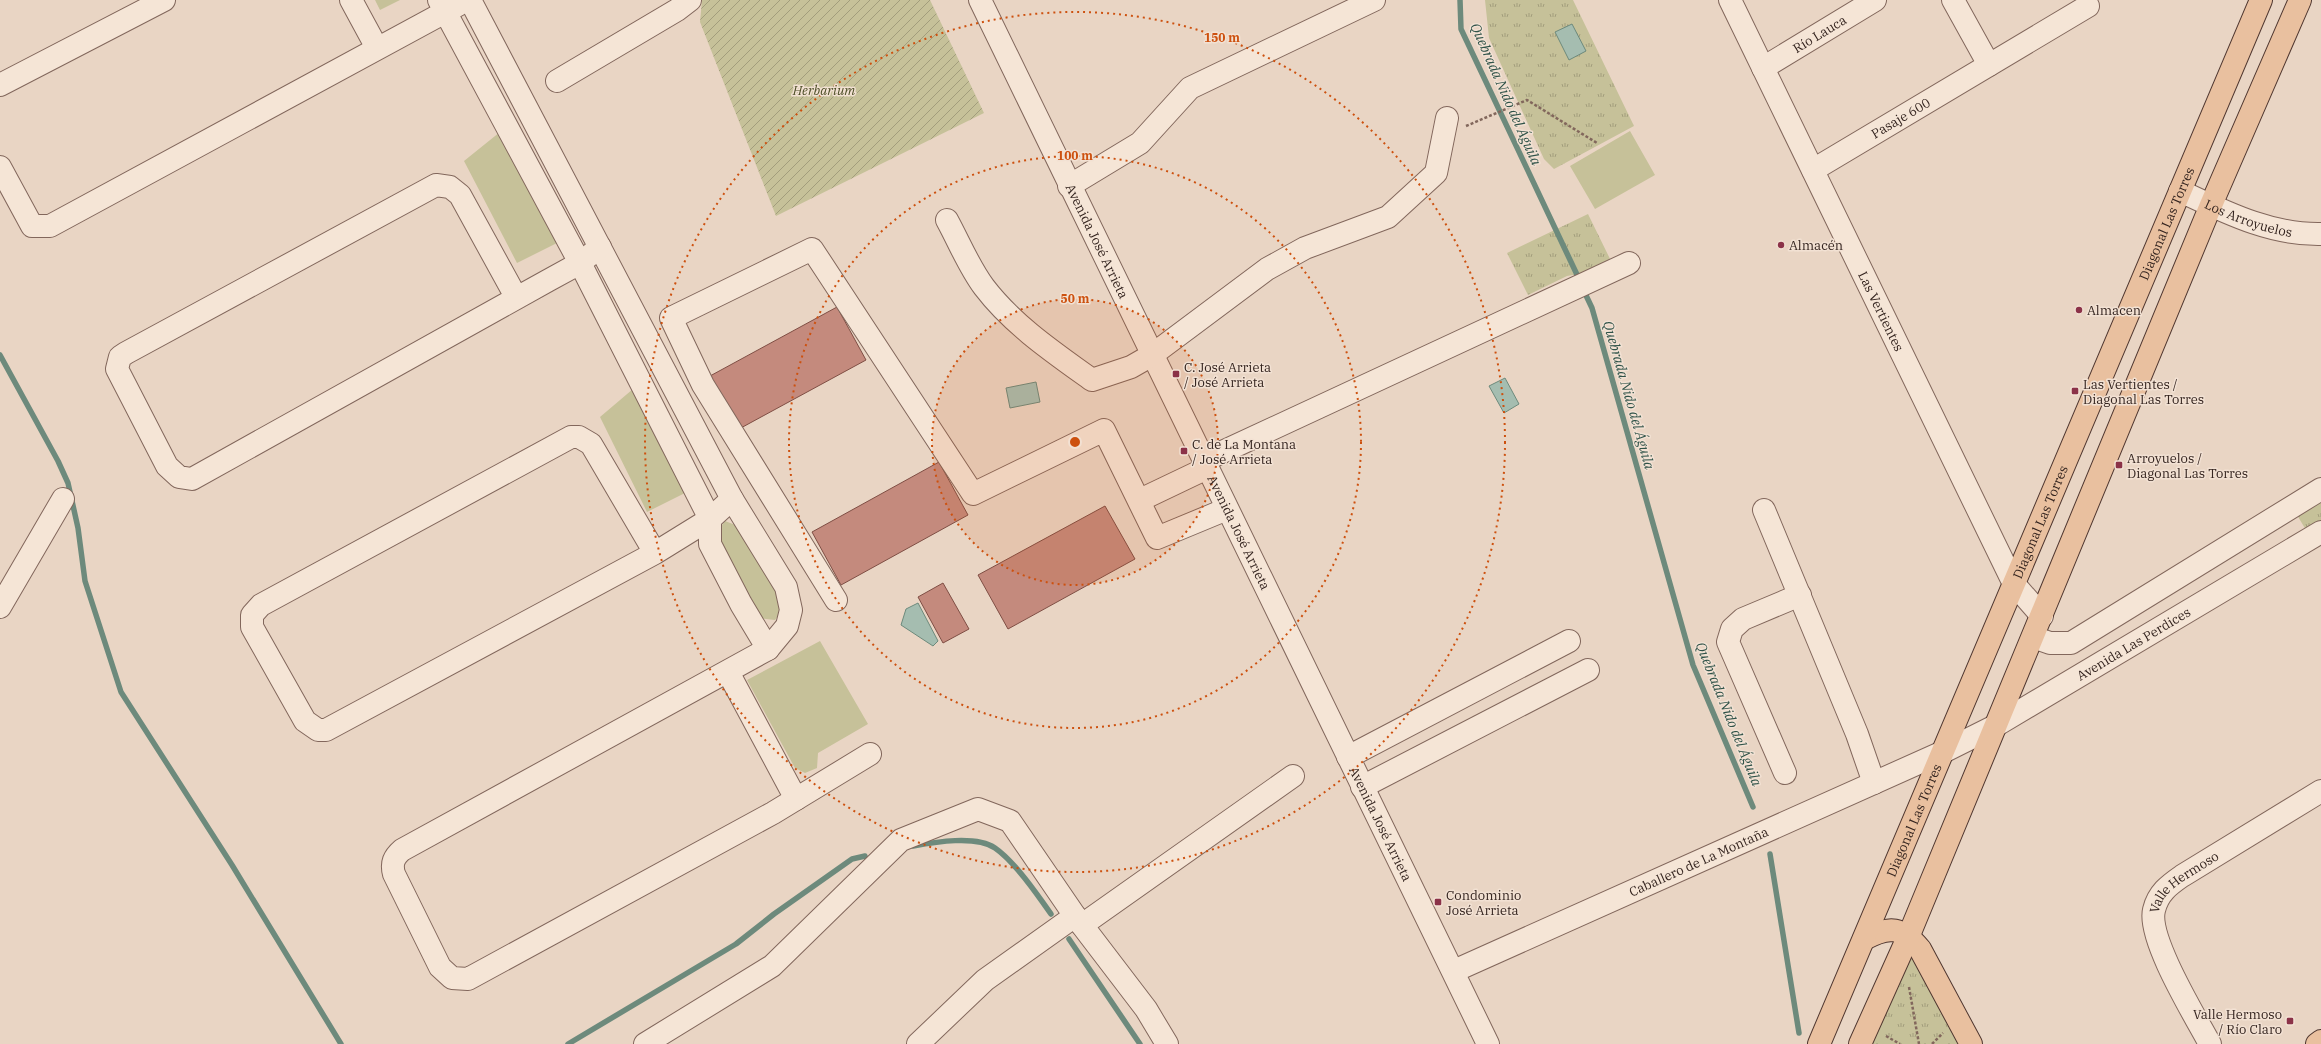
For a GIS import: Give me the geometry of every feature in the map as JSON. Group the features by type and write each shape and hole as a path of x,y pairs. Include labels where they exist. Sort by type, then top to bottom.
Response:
{"main road":[{"name":"Diagonal Las Torres","path":"1819,1044 2261,0"},
{"path":"1860,1044 1909,935 2211,205 2300,0"},
{"path":"1864,939 1884,930 1896,930 1909,935 1920,949 1971,1044"},
{"path":"2317,1044 2321,1041"}],"street":[{"path":"0,85 164,0"},
{"path":"350,0 377,48"},
{"path":"0,167 32,226 50,226 377,48 442,6 466,0"},
{"path":"470,0 732,499 786,587 791,610 787,626 768,649 402,850 395,856 392,867 394,874 440,967 452,978 468,979 796,799 870,754"},
{"path":"557,82 677,10 690,0"},
{"path":"1070,186 1140,143 1190,88 1374,0"},
{"name":"Las Vertientes","path":"1730,0 2014,584 2042,616"},
{"name":"Río Lauca","path":"1763,68 1875,0"},
{"path":"1953,0 1988,65"},
{"name":"Avenida José Arrieta","path":"981,2 1362,787 1454,971 1488,1044"},
{"path":"442,6 580,263 710,519 710,544 741,604 768,649"},
{"name":"Pasaje 600","path":"1813,170 2088,6"},
{"path":"947,220 984,286 1011,317 1039,342 1092,380 1131,367 1152,355 1267,269 1305,248 1388,217 1436,173 1447,118"},
{"path":"516,298 460,195 450,187 436,185 126,353 120,357 117,369 167,466 179,477 192,479 580,263 600,247"},
{"name":"Los Arroyuelos","path":"2180,191 2259,225 2286,232 2321,234"},
{"path":"836,600 703,385 671,318 812,249 973,494 1104,430 1140,500 1157,538 1227,509"},
{"path":"1140,500 1205,464 1576,290 1629,263"},
{"path":"655,553 591,444 579,437 571,437 261,606 252,615 252,627 305,721 318,730 326,730 655,553 710,519 732,499"},
{"path":"2033,637 2050,643 2071,642 2321,489"},
{"path":"0,607 62,499"},
{"path":"1764,510 1857,734 1874,783"},
{"name":"Avenida Las Perdices","path":"1943,752 1995,726 2321,532"},
{"path":"1786,773 1728,642 1732,629 1742,619 1800,595"},
{"path":"1348,757 1569,641"},
{"path":"1362,787 1588,670"},
{"path":"728,672 796,799"},
{"name":"Caballero de La Montaña","path":"1454,971 1943,752"},
{"path":"918,1044 985,980 1079,920 1293,776"},
{"name":"Valle Hermoso","path":"2210,1044 2161,950 2154,929 2153,911 2158,898 2166,887 2182,876 2321,791"},
{"path":"645,1044 772,966 901,840 978,809 1010,820 1079,920 1146,1009 1167,1044"}],"path":[{"path":"1488,117 1528,100 1597,143"},
{"path":"1908,984 1919,1044"}],"green space":[{"path":"375,0 400,0 380,10"},
{"name":"Herbarium","path":"702,0 930,0 984,113 776,216 700,22"},
{"path":"1485,0 1573,0 1634,126 1554,169 1544,159 1489,38"},
{"path":"1630,131 1655,175 1595,209 1570,166"},
{"path":"500,132 557,243 517,263 464,161"},
{"path":"1588,214 1612,263 1596,271 1567,276 1528,295 1507,253"},
{"path":"633,389 687,492 647,512 600,417"},
{"path":"2321,500 2321,521 2306,530 2297,515"},
{"path":"725,521 738,526 785,607 775,620 758,618 716,534"},
{"path":"820,641 868,724 818,753 817,768 805,773 795,768 747,680"},
{"path":"1913,944 1966,1044 1870,1044"}],"shaded area":[{"path":"1572,24 1586,51 1569,60 1555,32"},
{"path":"1505,378 1519,404 1504,413 1489,386"},
{"path":"1036,382 1040,402 1010,408 1006,388"},
{"path":"918,603 938,641 933,646 901,625 906,609"}],"building":[{"path":"837,307 866,360 739,429 710,376"},
{"path":"939,462 968,515 841,585 812,532"},
{"path":"1105,506 1135,559 1008,629 978,575"},
{"path":"943,583 969,629 943,643 918,597"}],"waterway":[{"name":"Quebrada Nido del Águila","path":"1460,0 1461,29 1580,281"},
{"name":"Quebrada Nido del Águila","path":"1583,289 1592,308 1693,665 1753,807"},
{"path":"0,355 58,461 68,483 78,528 85,581 121,692 232,865 341,1044"},
{"path":"913,846 955,841 987,844 995,848 1010,861 1025,878 1051,914"},
{"name":"Quebrada Nido del Águila","path":"1770,854 1799,1033"},
{"path":"568,1044 736,944 774,914 852,859 865,856"},
{"path":"1069,939 1140,1044"}],"place":[{"name":"Almacén","path":"1781,245"},
{"name":"Almacen","path":"2079,310"},
{"name":"C. José Arrieta / José Arrieta","path":"1176,374"},
{"name":"Las Vertientes / Diagonal Las Torres","path":"2075,391"},
{"name":"C. de La Montana / José Arrieta","path":"1184,451"},
{"name":"Arroyuelos / Diagonal Las Torres","path":"2119,465"},
{"name":"Condominio José Arrieta","path":"1438,902"},
{"name":"Valle Hermoso / Río Claro","path":"2290,1021"}]}
